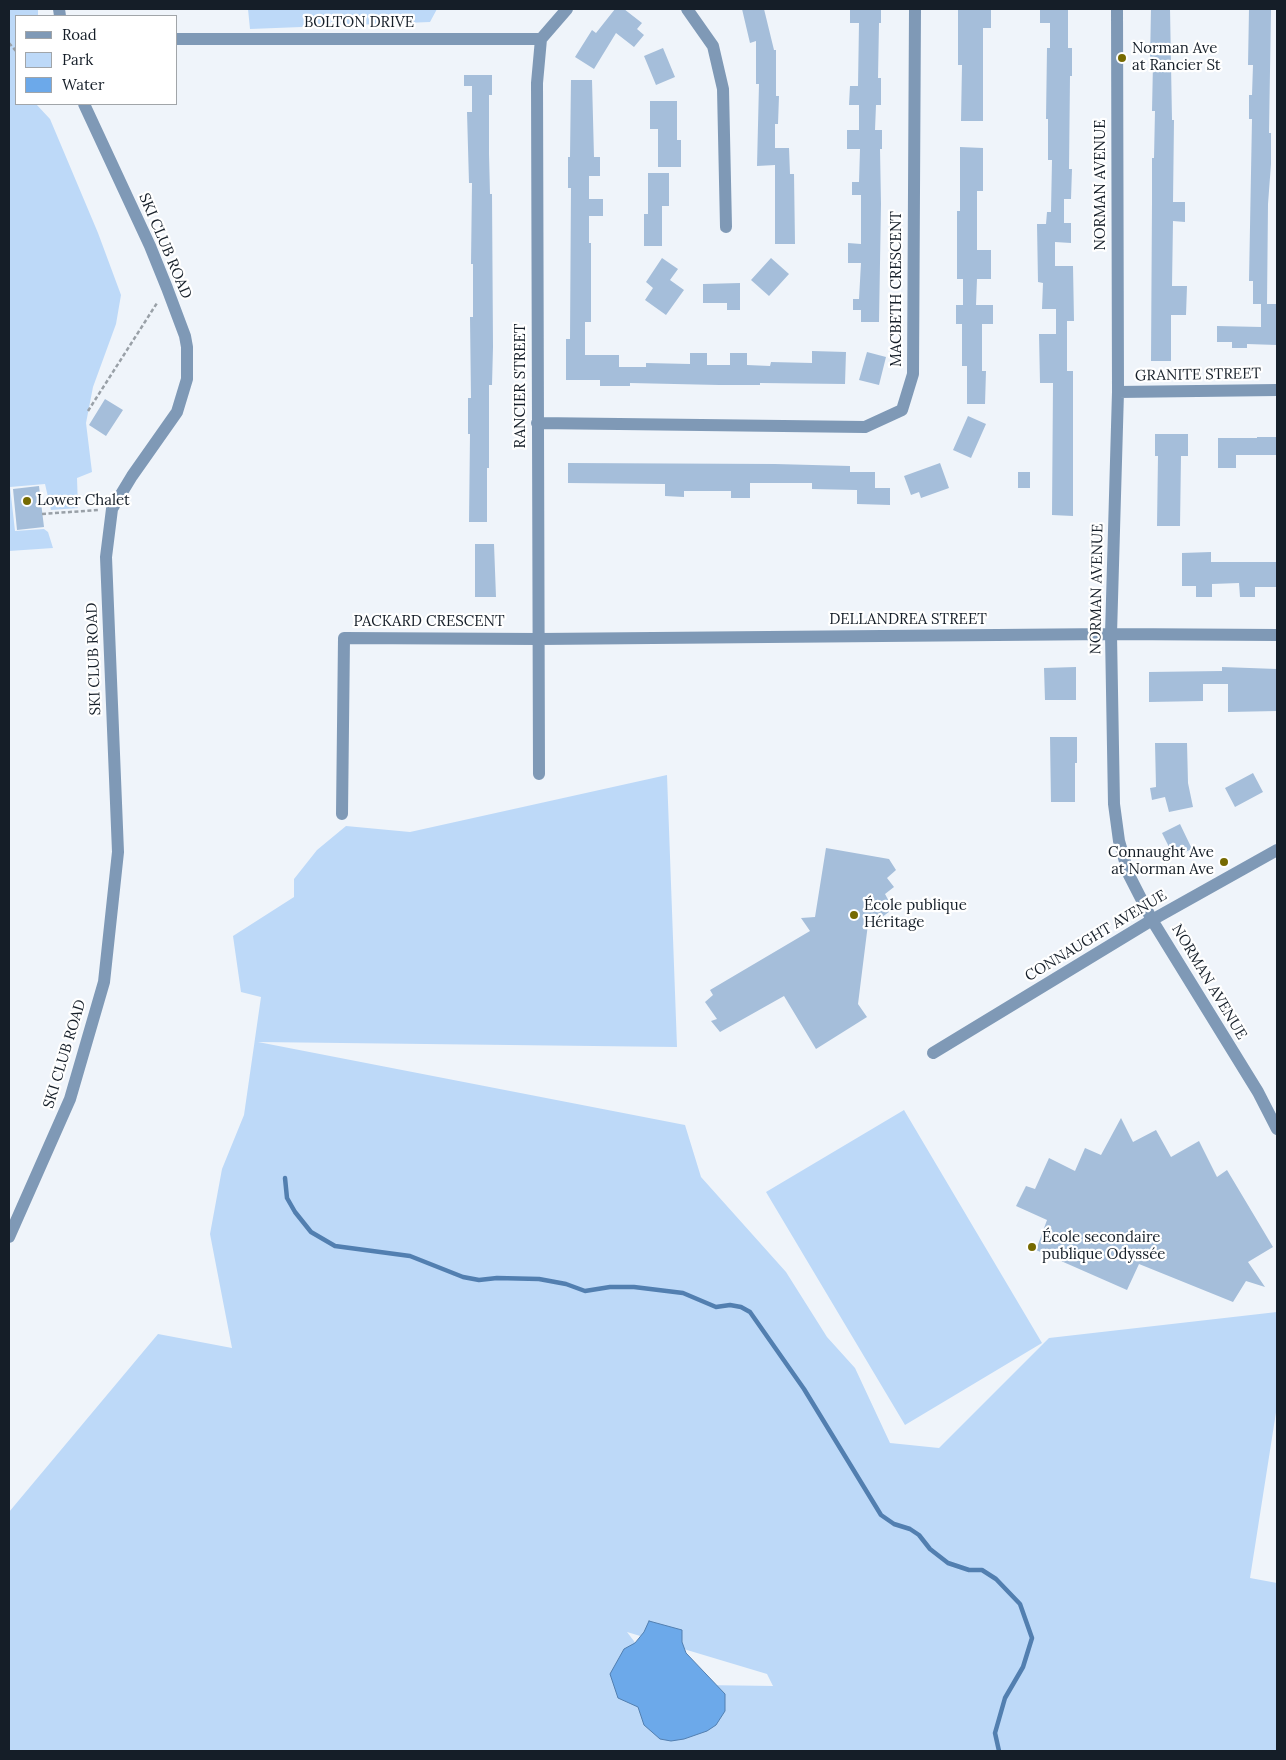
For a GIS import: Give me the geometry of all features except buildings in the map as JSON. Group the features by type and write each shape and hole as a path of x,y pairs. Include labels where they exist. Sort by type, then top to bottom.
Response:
{"street":[{"path":"541,39 567,9"},
{"path":"687,9 713,46 723,89 726,227"},
{"name":"MACBETH CRESCENT","path":"537,423 865,427 902,410 913,374 915,9"},
{"name":"NORMAN AVENUE","path":"1117,9 1118,392 1112,634 1114,804 1116,822 1119,841 1129,875 1152,920 1258,1092 1277,1129"},
{"name":"BOLTON DRIVE","path":"178,39 541,39"},
{"name":"RANCIER STREET","path":"539,774 537,84 541,39"},
{"name":"SKI CLUB ROAD","path":"9,1237 70,1099 104,982 118,852 106,556 112,509 132,476 177,412 187,379 185,336 150,246 84,105"},
{"name":"GRANITE STREET","path":"1118,392 1277,390"},
{"name":"DELLANDREA STREET","path":"539,639 1112,634 1277,635"},
{"name":"PACKARD CRESCENT","path":"342,814 344,638 539,639"},
{"name":"CONNAUGHT AVENUE","path":"933,1053 1152,920 1277,850"}],"path":[{"path":"88,411 167,288"},
{"path":"42,514 88,510"}],"green space":[{"path":"9,9 38,9 38,15 15,15 15,105 37,105 50,119 98,233 121,295 116,324 93,387 86,423 92,472 77,478 78,508 51,510 45,484 10,487 15,531 44,529 48,532 53,548 9,551"},
{"path":"248,9 437,9 430,22 250,29"},
{"path":"667,775 677,1047 258,1042 685,1125 701,1177 786,1272 827,1337 855,1368 890,1443 939,1448 1049,1338 1277,1312 1277,1406 1250,1578 1277,1583 1277,1751 9,1751 9,1512 158,1334 232,1348 210,1234 222,1169 244,1115 261,997 241,992 233,936 294,897 294,879 317,850 346,826 410,832","holes":["627,1632 767,1674 773,1686 701,1685 653,1666"]},
{"path":"904,1110 1042,1343 905,1425 766,1192"}],"water":[{"path":"649,1621 682,1630 682,1642 686,1653 725,1694 725,1711 716,1725 707,1731 684,1739 671,1741 660,1739 644,1725 638,1707 618,1698 610,1674 624,1649 635,1643 644,1632"}],"waterway":[{"path":"285,1178 287,1198 295,1212 311,1232 335,1246 410,1256 463,1277 479,1280 497,1278 539,1279 566,1284 585,1291 610,1287 634,1287 683,1293 716,1307 730,1305 741,1307 750,1312 804,1389 881,1515 894,1524 910,1529 919,1535 930,1549 948,1563 969,1570 982,1570 996,1579 1020,1604 1032,1638 1023,1667 1005,1698 995,1733 999,1751"}],"place":[{"name":"Norman Ave at Rancier St","path":"1122,58"},
{"name":"Lower Chalet","path":"27,501"},
{"name":"Connaught Ave at Norman Ave","path":"1224,862"},
{"name":"École publique Héritage","path":"854,915"},
{"name":"École secondaire publique Odyssée","path":"1032,1247"}]}
